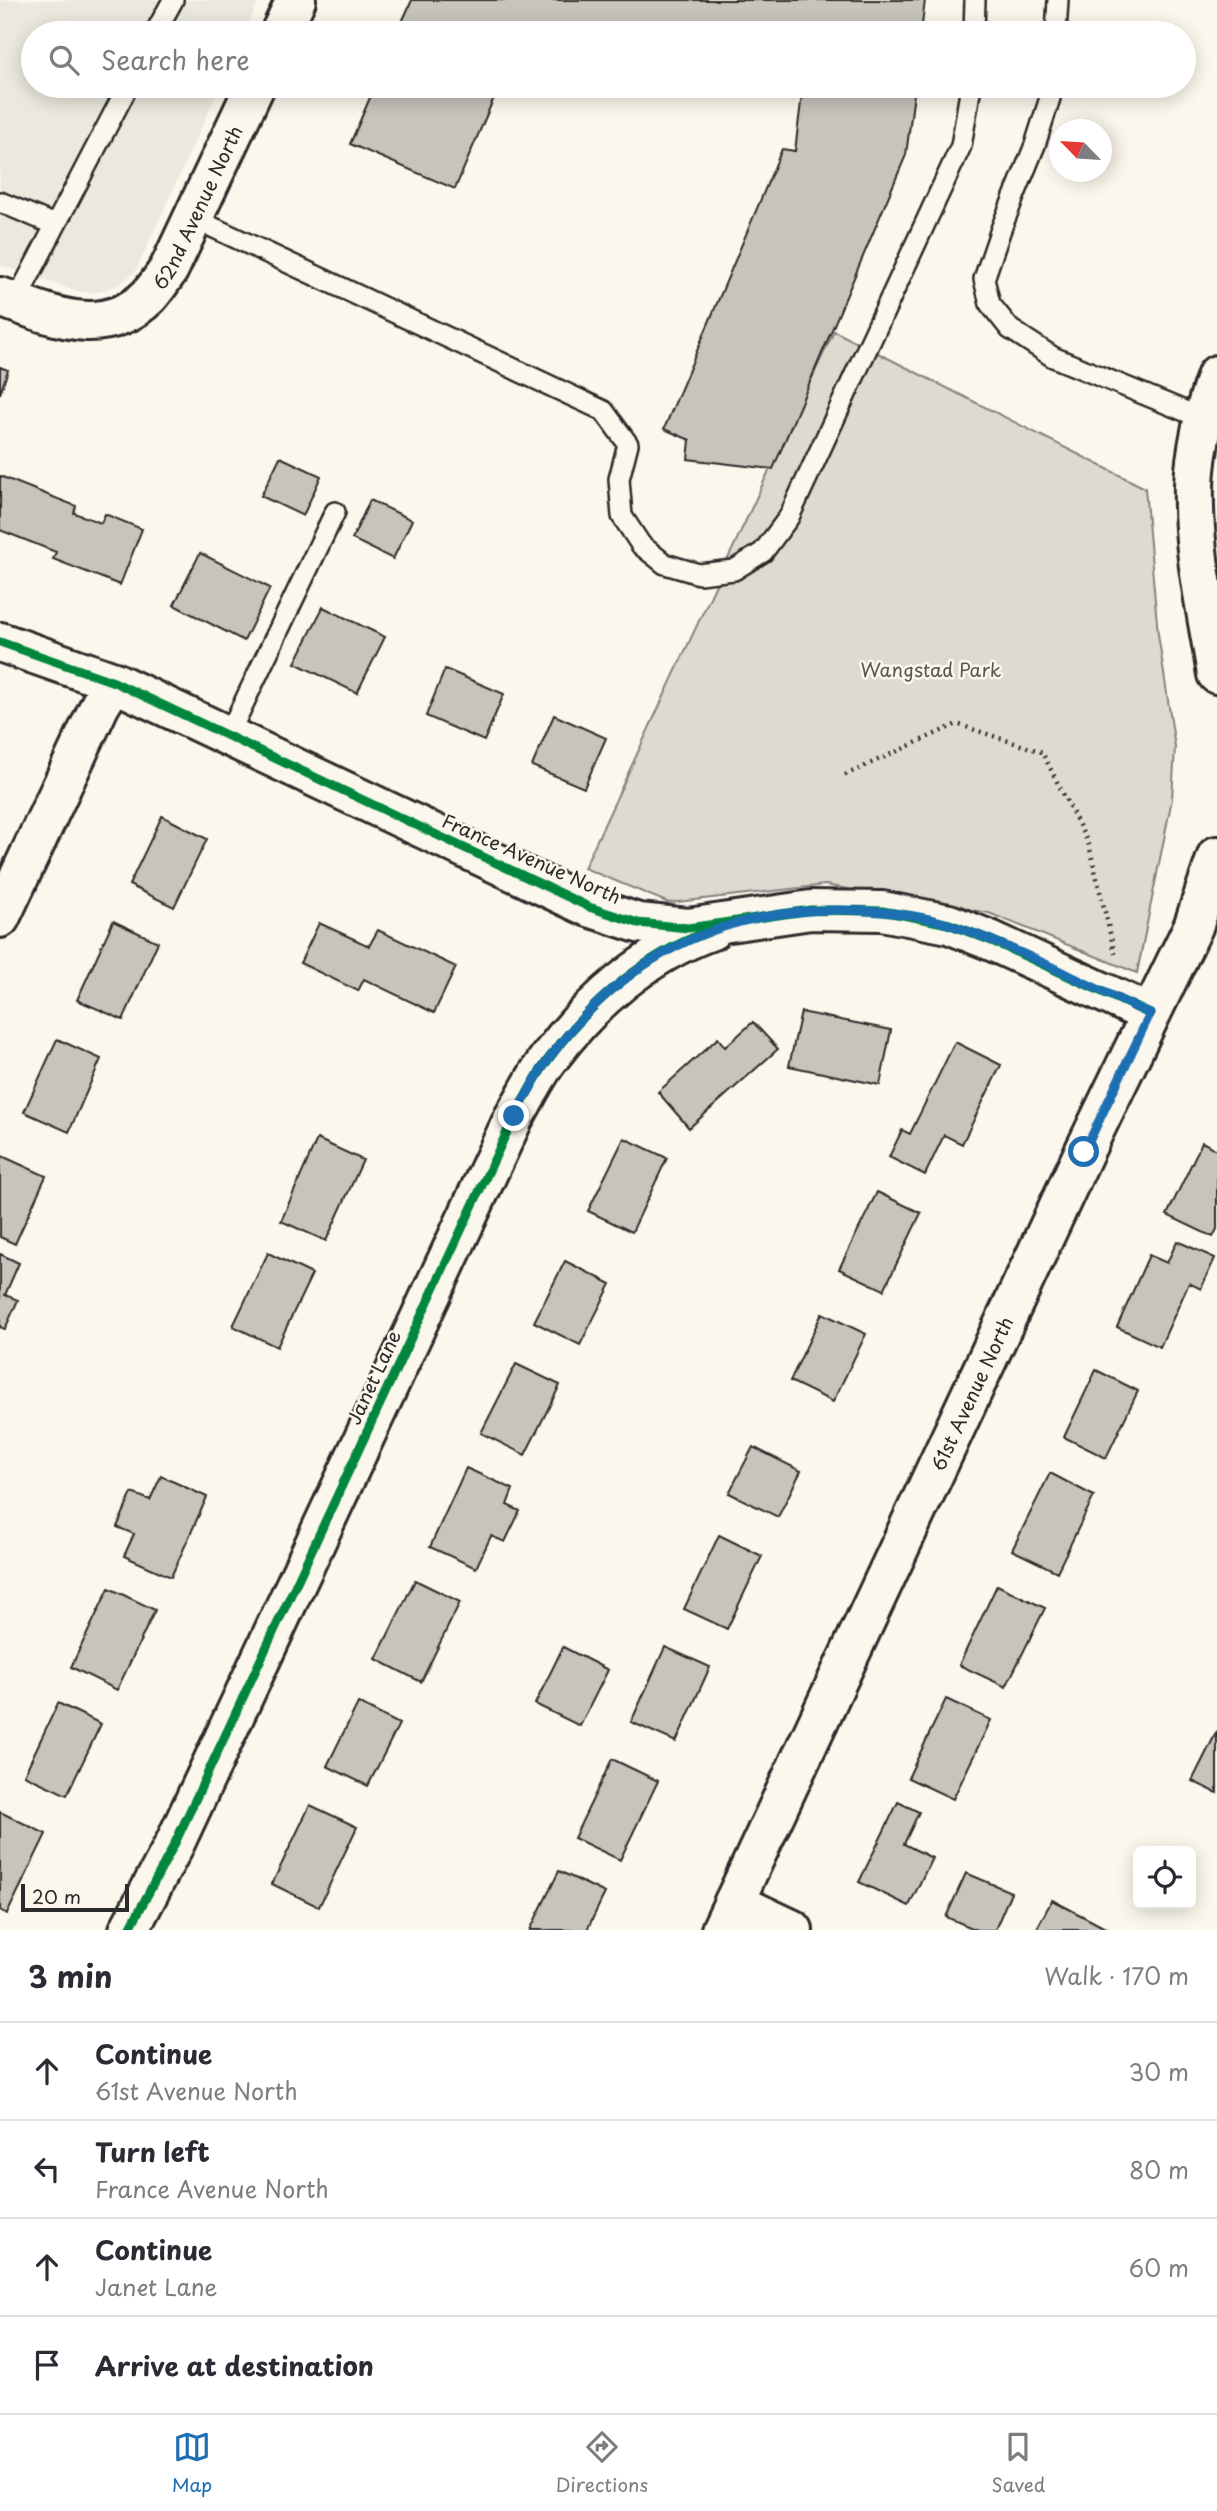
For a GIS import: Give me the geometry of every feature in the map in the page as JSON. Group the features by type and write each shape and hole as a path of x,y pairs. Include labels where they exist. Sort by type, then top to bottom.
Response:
{"street":[{"path":"286,21 296,0"},
{"name":"62nd Avenue North","path":"8,300 60,319 90,322 122,316 149,296 169,269 248,98"},
{"path":"1217,375 1206,404 1194,485 1198,562 1217,674"},
{"name":"France Avenue North","path":"0,642 114,682 589,907 638,923 688,928 811,910 882,911 949,924 1150,1014"},
{"path":"0,918 95,715 114,682"},
{"name":"61st Avenue North","path":"727,1916 1150,1014 1194,927 1217,856"},
{"name":"Janet Lane","path":"129,1930 181,1830 514,1116 542,1069 593,1006 647,963 692,937 740,920"},
{"path":"727,1916 793,1930"}],"lane":[{"path":"162,21 173,0"},
{"path":"974,21 975,0"},
{"path":"1057,21 1058,0"},
{"path":"8,300 55,225 122,98"},
{"path":"193,218 604,411 628,443 619,479 622,516 641,545 665,564 699,574 734,570 763,552 789,517 961,146 969,98"},
{"path":"1050,98 1035,145 984,279 990,304 1010,329 1053,357 1204,419"},
{"path":"0,202 55,225"},
{"path":"228,736 335,512"}],"path":[{"path":"845,775 957,723 1042,751 1089,845 1115,954"}],"shaded area":[{"path":"0,0 259,0 249,21 21,21 21,98 215,98 136,271 118,285 95,293 72,290 0,265"}],"green space":[{"name":"Wangstad Park","path":"834,331 1145,488 1158,634 1175,747 1172,799 1137,973 989,913 825,885 669,903 584,868"}],"building":[{"path":"412,0 925,0 922,21 402,21"},
{"path":"370,98 494,98 455,189 350,144"},
{"path":"802,98 913,98 906,155 773,469 688,459 690,440 664,429 782,149 795,151"},
{"path":"0,367 8,370 0,394"},
{"path":"280,457 321,476 303,516 261,496"},
{"path":"0,476 76,506 74,513 101,523 105,514 142,529 120,585 53,559 56,552 0,530"},
{"path":"370,500 412,520 393,559 352,539"},
{"path":"200,553 270,588 244,641 174,605"},
{"path":"323,607 385,637 357,693 295,663"},
{"path":"445,669 504,694 484,741 426,716"},
{"path":"554,715 606,738 584,788 532,766"},
{"path":"162,816 207,839 174,907 129,885"},
{"path":"113,921 158,942 123,1020 77,1000"},
{"path":"319,923 369,946 378,930 456,967 434,1013 364,979 358,991 300,963"},
{"path":"801,1012 891,1030 880,1085 789,1066"},
{"path":"753,1022 778,1049 689,1128 658,1092 718,1038 725,1047"},
{"path":"57,1039 101,1059 69,1132 24,1112"},
{"path":"955,1042 1001,1065 962,1144 944,1135 925,1175 889,1157 902,1130 910,1134"},
{"path":"624,1138 667,1158 632,1232 588,1211"},
{"path":"317,1139 363,1160 326,1241 281,1221"},
{"path":"1202,1142 1217,1150 1217,1229 1213,1237 1167,1215"},
{"path":"2,1156 46,1176 15,1244 0,1237"},
{"path":"877,1192 921,1213 884,1290 839,1269"},
{"path":"1177,1241 1215,1258 1201,1289 1189,1283 1160,1347 1117,1327 1149,1255 1167,1263"},
{"path":"268,1253 312,1274 277,1347 233,1326"},
{"path":"0,1254 19,1263 5,1295 18,1300 5,1329 0,1327"},
{"path":"565,1261 611,1284 580,1345 534,1322"},
{"path":"822,1313 866,1334 833,1402 790,1381"},
{"path":"516,1364 560,1385 525,1455 481,1433"},
{"path":"1096,1370 1138,1391 1106,1458 1064,1437"},
{"path":"753,1447 801,1471 778,1517 729,1493"},
{"path":"466,1468 513,1489 507,1505 520,1511 505,1542 491,1536 476,1568 430,1547"},
{"path":"1050,1473 1094,1496 1057,1572 1012,1550"},
{"path":"161,1476 207,1497 171,1577 124,1556 134,1534 117,1527 132,1493 150,1500"},
{"path":"719,1535 762,1556 727,1629 684,1609"},
{"path":"415,1580 460,1602 421,1682 376,1659"},
{"path":"997,1585 1045,1608 1006,1687 959,1665"},
{"path":"109,1588 155,1610 117,1690 71,1667"},
{"path":"563,1647 608,1670 580,1726 535,1704"},
{"path":"665,1647 710,1667 676,1742 631,1722"},
{"path":"946,1699 991,1720 953,1799 908,1778"},
{"path":"58,1703 101,1724 67,1795 24,1775"},
{"path":"358,1703 399,1724 368,1786 327,1766"},
{"path":"1217,1731 1217,1793 1192,1781"},
{"path":"612,1759 658,1781 620,1860 574,1838"},
{"path":"898,1802 919,1812 904,1844 932,1858 909,1906 859,1882"},
{"path":"310,1805 357,1827 319,1907 272,1884"},
{"path":"0,1812 46,1834 7,1914 0,1910"},
{"path":"559,1871 605,1893 587,1930 530,1930"},
{"path":"966,1873 1011,1892 995,1930 977,1930 946,1917"},
{"path":"1052,1900 1109,1930 1036,1930"}],"cycle path":[{"path":"0,642 114,682 589,907 638,923 688,928 811,910 882,911 949,924 1150,1014"},
{"path":"129,1930 175,1843 514,1117 536,1079 565,1037 600,1000 640,967 662,953 707,932"}],"route":[{"path":"514,1116 549,1058 593,1006 647,963 692,937 740,920 811,910 882,911 949,924 1150,1014 1084,1152"}]}
